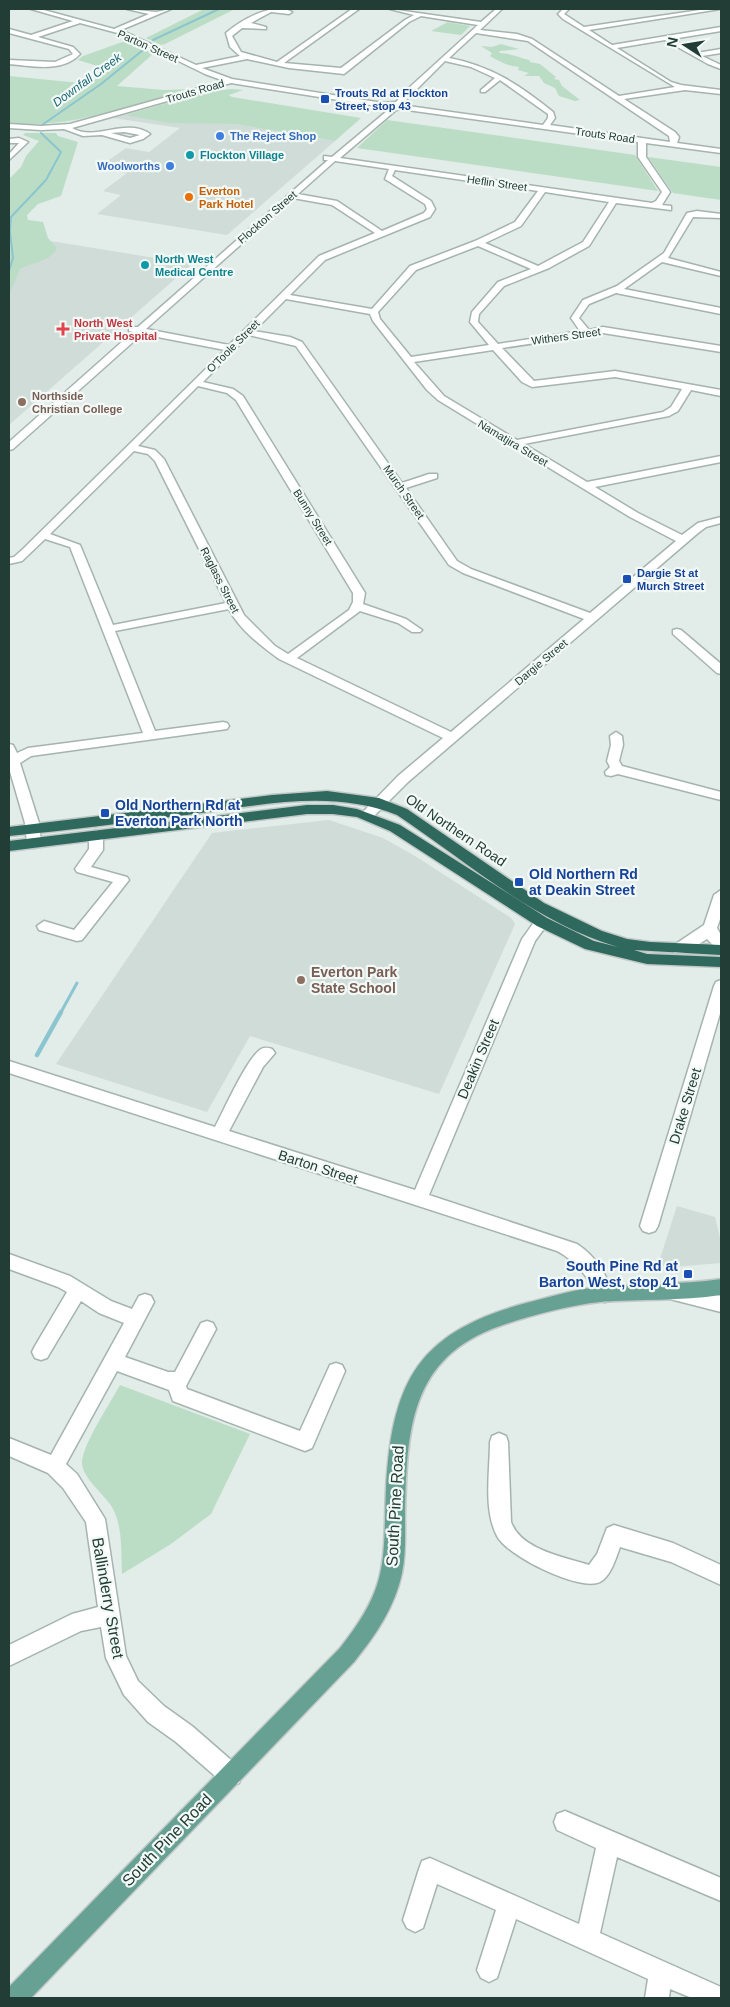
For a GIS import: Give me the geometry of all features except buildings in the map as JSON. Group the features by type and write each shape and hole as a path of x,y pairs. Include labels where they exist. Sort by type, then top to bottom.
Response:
{"highway":[{"name":"Old Northern Road","path":"9,846 33,836 298,797 350,797 379,802 415,820 541,907 574,926 627,944 679,949 721,950"},
{"name":"Old Northern Road","path":"9,832 33,836 96,836 314,809 343,810 367,815 425,846 542,922 590,945 624,955 659,960 721,962"}],"main road":[{"name":"South Pine Road","path":"15,1998 347,1655 370,1627 387,1591 394,1562 397,1448 401,1421 409,1395 422,1373 438,1354 461,1334 495,1320 575,1299 605,1294 721,1287"}],"street":[{"name":"Parton Street","path":"34,9 139,39 196,68 231,81"},
{"path":"130,9 157,14"},
{"path":"114,31 168,9"},
{"path":"278,9 289,12 270,10 242,24 231,32 229,36 236,51 246,57 343,71 409,20 419,15"},
{"path":"279,63 356,9"},
{"path":"397,9 419,15 482,24"},
{"name":"Flockton Street","path":"9,447 135,329 392,106 498,9"},
{"path":"566,9 562,16 669,83 721,92"},
{"path":"583,29 717,9"},
{"path":"31,37 80,21"},
{"path":"610,47 721,29"},
{"path":"9,31 71,48 77,54 71,60 53,64 9,62"},
{"path":"474,31 528,38 672,134 675,139 673,144"},
{"path":"666,38 721,67"},
{"path":"696,55 721,51"},
{"path":"196,68 246,57"},
{"path":"443,59 472,64 502,77 551,113 552,117 545,126"},
{"path":"483,91 493,81 502,77"},
{"name":"Trouts Road","path":"9,126 36,128 65,126 231,81 252,86 721,151"},
{"path":"215,86 252,86"},
{"path":"619,98 685,87"},
{"path":"65,126 82,136 114,129 146,134 137,141 131,142 102,132"},
{"path":"9,140 17,139 24,142 9,158"},
{"path":"642,140 642,157 666,192 658,203 654,205"},
{"name":"Flockton Street","path":"9,436 292,195 329,159"},
{"name":"Heflin Street","path":"329,159 668,208"},
{"name":"O'Toole Street","path":"9,561 20,557 322,258 424,217 431,209 428,203 388,177 388,173 393,168"},
{"path":"283,296 374,312 413,268 478,243 521,222 543,190"},
{"path":"292,195 334,203 381,234"},
{"path":"614,200 588,242 537,270 498,285 475,314 476,324 525,380 532,384 610,374 721,392"},
{"path":"586,332 575,318 582,305 615,290 670,252 688,216 692,213 721,216"},
{"path":"478,243 537,270"},
{"path":"660,259 721,274"},
{"path":"615,290 721,311"},
{"name":"Namatjira Street","path":"374,312 376,319 410,360 430,388 441,398 585,486 657,528 683,540"},
{"path":"135,329 231,348"},
{"name":"Withers Street","path":"410,360 586,332 614,331 721,349"},
{"name":"Murch Street","path":"247,332 290,340 299,344 457,566 592,618"},
{"name":"Bunny Street","path":"195,383 230,391 240,398 354,584 360,598 357,606"},
{"path":"515,444 535,438 666,414 675,409 688,386"},
{"name":"Raglass Street","path":"130,448 151,452 159,459 244,625 271,648 289,659 452,737"},
{"path":"585,486 604,480 721,459"},
{"path":"400,487 433,476"},
{"name":"Dargie Street","path":"367,815 452,737 683,540 702,525 721,520"},
{"path":"42,535 75,545 152,736"},
{"path":"110,629 233,605"},
{"path":"289,659 348,616 357,606 402,621 416,630"},
{"path":"677,632 721,670"},
{"path":"33,836 10,757 28,752 223,726"},
{"path":"616,736 617,745 613,761 614,770 721,796"},
{"path":"44,926 77,936 122,880 82,869 96,850 96,836"},
{"path":"679,949 710,928 721,895"},
{"name":"Deakin Street","path":"419,1200 529,939 542,922"},
{"path":"710,928 712,935 721,944"},
{"name":"Drake Street","path":"649,1226 721,986"},
{"path":"219,1135 258,1063 267,1053"},
{"name":"Barton Street","path":"9,1067 419,1200 562,1244 582,1255 592,1266 605,1294"},
{"path":"9,1262 64,1282 105,1307 135,1319"},
{"path":"41,1352 78,1290"},
{"path":"668,1291 721,1304"},
{"path":"55,1466 145,1302"},
{"path":"113,1360 168,1381 175,1381 181,1379 207,1329"},
{"path":"175,1381 180,1395 305,1442 336,1371"},
{"path":"499,1442 503,1528 512,1542 525,1552 590,1575 595,1574 605,1560 614,1534 673,1553 721,1575"},
{"name":"Ballinderry Street","path":"9,1448 55,1466 70,1481 95,1519 116,1658 131,1688 156,1714 184,1734 231,1775"},
{"path":"9,1656 79,1621 109,1615"},
{"path":"565,1822 721,1890"},
{"path":"587,1940 608,1842"},
{"path":"415,1920 430,1869 661,1974 714,1996"},
{"path":"489,1970 509,1905"},
{"path":"657,1998 661,1974"}],"shaded area":[{"path":"125,115 181,122 235,124 335,141 227,235 97,214 121,195 103,191 127,173 96,169 126,148 149,152 180,128 113,118"},
{"name":"North West Private Hospital","path":"32,238 192,264 9,425 9,274"},
{"name":"Everton Park State School","path":"329,820 383,838 415,856 511,918 515,924 439,1094 250,1036 207,1112 56,1064 212,833"},
{"path":"677,1206 715,1217 721,1242 721,1263 672,1267 658,1265"}],"green space":[{"path":"204,9 235,9 165,44 161,45 146,38"},
{"path":"448,22 470,26 461,35 431,31"},
{"path":"128,40 154,53 117,86 164,90 190,89 123,109 78,119 56,123 9,124 9,76 90,84 107,69 78,60 83,56"},
{"path":"501,44 519,49 500,51 499,53 540,64 556,77 554,79 559,80 562,86 580,100 575,101 559,96 555,88 544,83 539,76 524,76 529,73 518,70 519,67 508,65 490,56 492,53 481,46 492,47"},
{"path":"231,89 243,90 229,95 232,97 361,118 335,141 235,124 170,123 125,115 206,92"},
{"path":"387,120 635,155 658,191 357,148"},
{"path":"25,133 56,133 58,136 78,142 61,196 38,204 27,215 28,220 43,222 48,238 57,248 46,259 20,269 9,295 9,179 21,167 26,156 39,141 23,135"},
{"path":"648,157 721,167 721,200 673,193"},
{"path":"120,1385 250,1434 211,1514 171,1544 122,1574 121,1540 116,1514 86,1475 82,1463 83,1455 92,1435"}],"waterway":[{"name":"Downfall Creek","path":"153,40 219,9"},
{"name":"Downfall Creek","path":"42,125 101,84 143,50"},
{"name":"Downfall Creek","path":"9,271 13,258 10,231 11,217 46,180 61,152 41,133"},
{"path":"60,1014 77,983"},
{"path":"37,1055 61,1012"}],"place":[{"name":"Trouts Rd at Flockton Street, stop 43","path":"325,99"},
{"name":"The Reject Shop","path":"220,136"},
{"name":"Flockton Village","path":"190,155"},
{"name":"Woolworths","path":"170,166"},
{"name":"Everton Park Hotel","path":"189,197"},
{"name":"North West Medical Centre","path":"145,265"},
{"name":"North West Private Hospital","path":"63,329"},
{"name":"Northside Christian College","path":"22,402"},
{"name":"Dargie St at Murch Street","path":"627,579"},
{"name":"Old Northern Rd at Everton Park North","path":"105,813"},
{"name":"Old Northern Rd at Deakin Street","path":"519,882"},
{"name":"Everton Park State School","path":"301,980"},
{"name":"South Pine Rd at Barton West, stop 41","path":"688,1274"}]}
